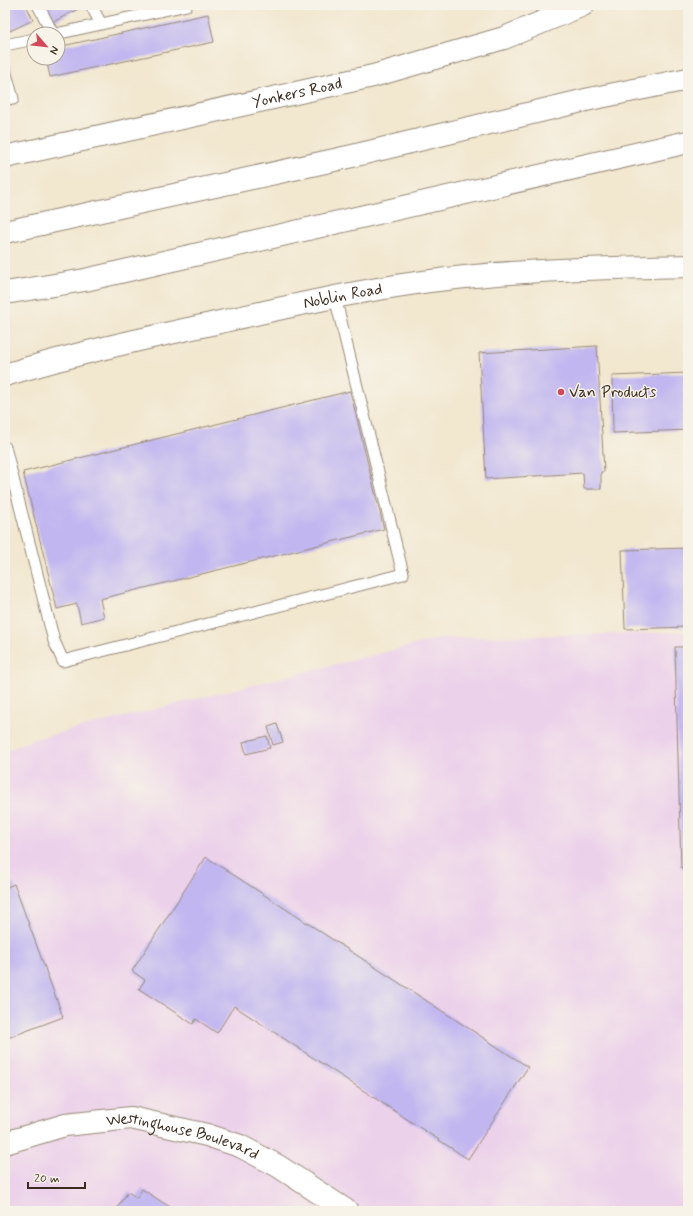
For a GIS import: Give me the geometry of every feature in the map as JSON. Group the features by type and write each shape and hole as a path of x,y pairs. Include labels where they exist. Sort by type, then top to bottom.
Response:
{"main road":[{"name":"Yonkers Road","path":"5,158 373,76 504,38 583,5"},
{"path":"5,232 54,220 348,157 590,99 688,78"},
{"path":"5,293 85,280 688,142"},
{"path":"5,224 54,220"},
{"name":"Noblin Road","path":"5,375 86,352 394,285 528,272 688,266"},
{"path":"5,307 85,280"},
{"name":"Westinghouse Boulevard","path":"5,1143 65,1125 131,1118 207,1135 240,1146 278,1166 347,1211"}],"lane":[{"path":"38,5 49,26"},
{"path":"91,5 101,24"},
{"path":"66,32 101,24 152,9 187,5"},
{"path":"5,45 26,41"},
{"path":"5,70 13,99"},
{"path":"5,447 54,641 63,661 403,574 335,297"}],"shaded area":[{"path":"688,632 688,1211 5,1211 5,751 35,739 442,638"}],"building":[{"path":"5,5 26,5 33,20 10,31 5,22"},
{"path":"44,5 76,5 78,9 53,22"},
{"path":"208,14 214,42 50,77 48,66 66,66 66,45"},
{"path":"597,346 604,472 601,472 601,489 584,489 583,473 486,479 479,353"},
{"path":"688,373 688,430 613,433 612,376"},
{"path":"350,391 384,529 100,599 104,617 81,623 77,604 57,609 23,472"},
{"path":"688,548 688,627 625,629 622,550"},
{"path":"675,647 688,647 688,868 681,868"},
{"path":"277,724 283,742 273,745 268,727"},
{"path":"267,736 270,748 246,754 243,742"},
{"path":"206,857 528,1067 468,1159 234,1006 217,1033 196,1019 193,1024 139,989 145,980 132,971"},
{"path":"14,884 63,1017 5,1039 5,888"},
{"path":"142,1189 176,1211 115,1211 128,1192 137,1198"}],"place":[{"name":"Van Products","path":"561,392"}]}
